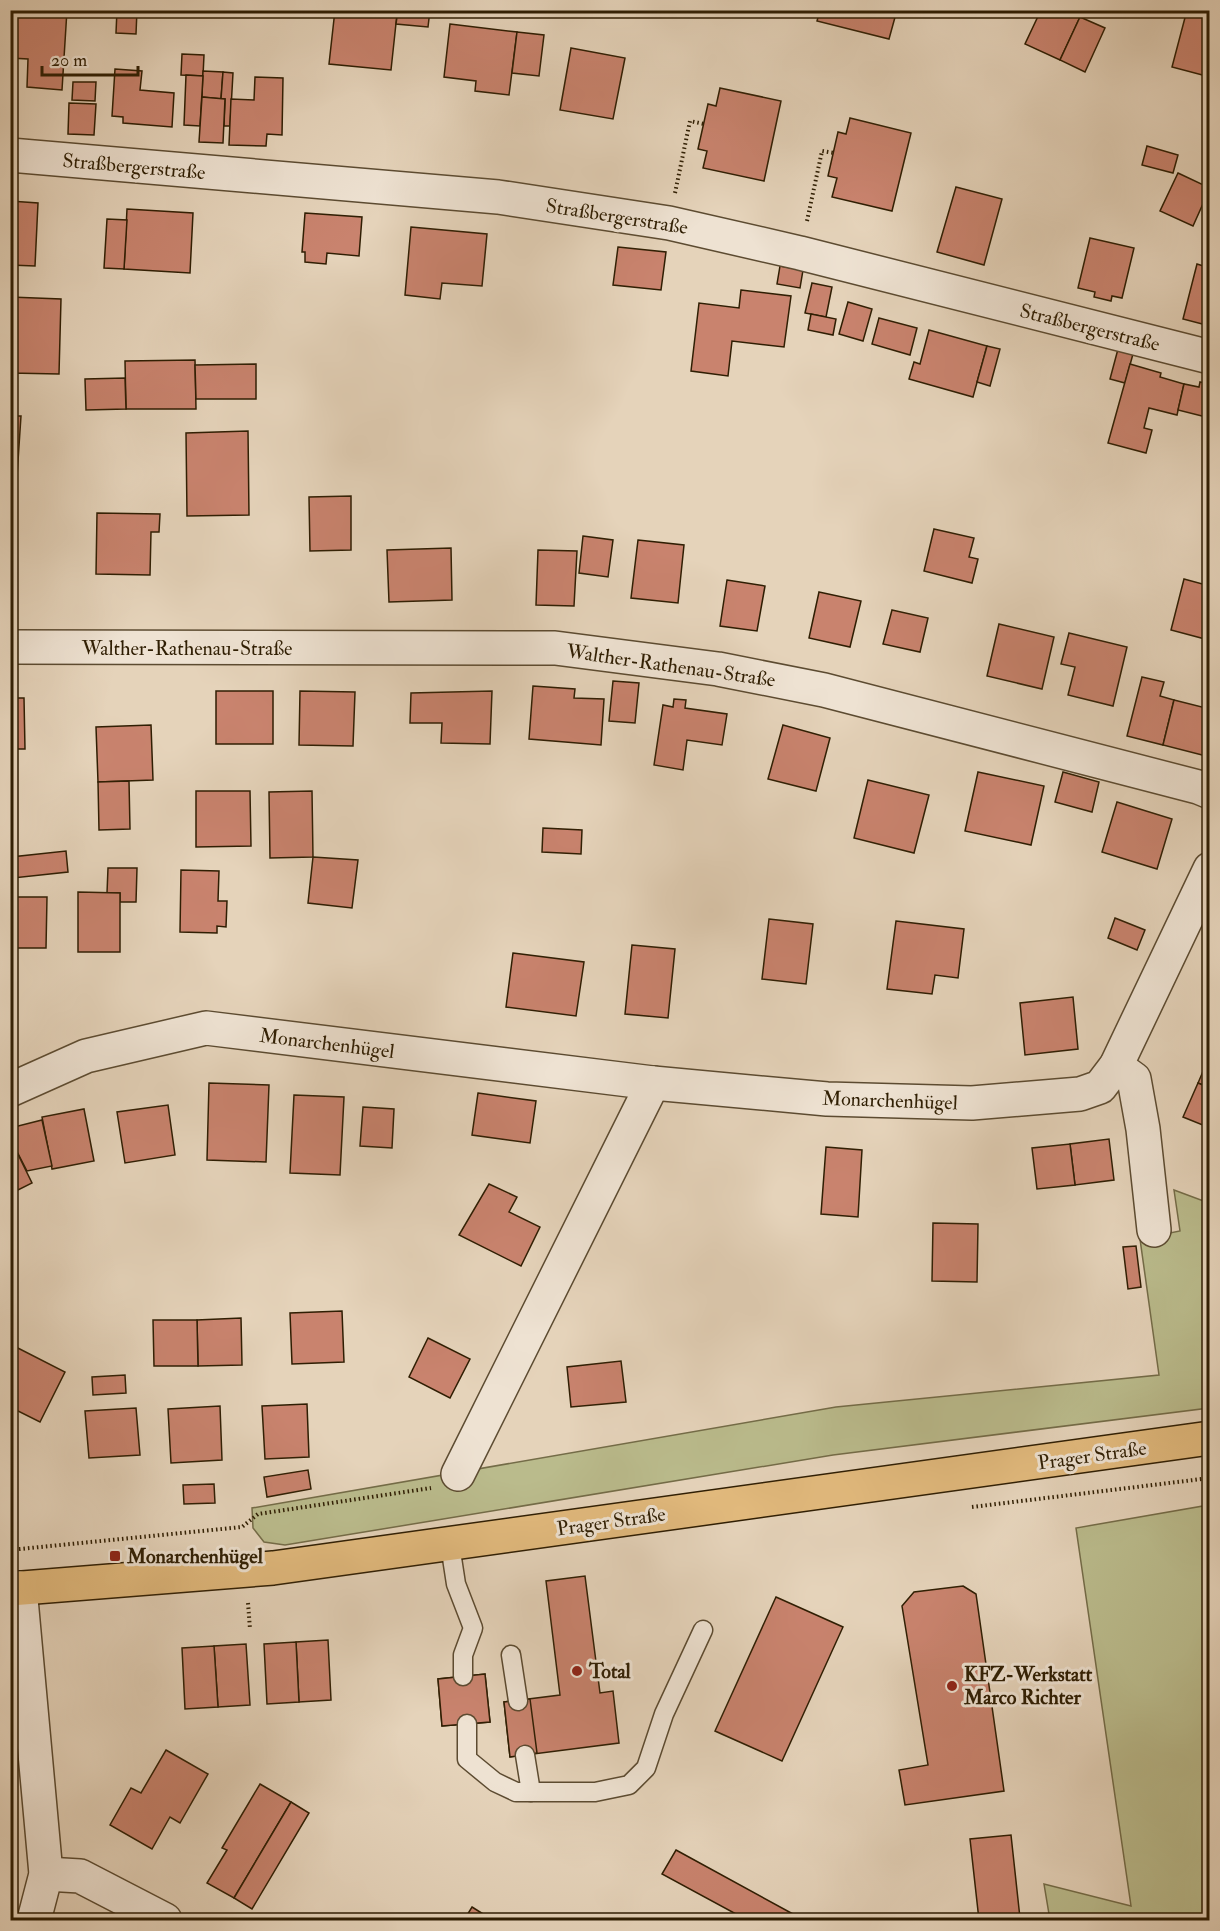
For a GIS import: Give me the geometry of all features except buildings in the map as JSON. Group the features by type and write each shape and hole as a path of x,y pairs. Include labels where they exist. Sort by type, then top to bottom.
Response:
{"main road":[{"name":"Prager Straße","path":"15,1588 273,1568 1209,1438"}],"street":[{"name":"Straßbergerstraße","path":"10,155 498,197 669,223 800,253 1209,357"},
{"name":"Walther-Rathenau-Straße","path":"10,647 555,648 635,657 824,690 1198,787 1209,792"},
{"name":"Monarchenhügel","path":"10,1090 86,1056 206,1028 653,1083 827,1099 972,1103 1091,1092 1100,1087 1116,1066 1209,869"},
{"path":"1116,1066 1134,1079 1143,1129 1154,1230"},
{"path":"458,1474 653,1083"},
{"path":"15,1588 46,1874 34,1920"},
{"path":"46,1874 80,1876 165,1920"}],"lane":[{"path":"450,1545 456,1584 473,1628 463,1655 463,1676"},
{"path":"467,1724 467,1759 495,1782 516,1792 595,1792 629,1785 646,1768 664,1714 703,1630"},
{"path":"512,1655 518,1701"},
{"path":"525,1755 531,1792"}],"path":[{"path":"669,223 690,121 704,124"},
{"path":"800,253 822,151 834,153"},
{"path":"10,1550 242,1527 258,1514 348,1499 426,1491 458,1474"},
{"path":"247,1597 250,1629"}],"green space":[{"path":"1174,1190 1209,1203 1209,1408 833,1455 285,1545 264,1542 253,1528 252,1508 836,1407 1159,1375 1140,1239 1180,1231"},
{"path":"1209,1505 1209,1920 1050,1920 1044,1884 1131,1906 1076,1528"}],"place":[{"name":"Monarchenhügel","path":"115,1556"},
{"name":"Total","path":"577,1671"},
{"name":"KFZ-Werkstatt Marco Richter","path":"952,1686"}]}
